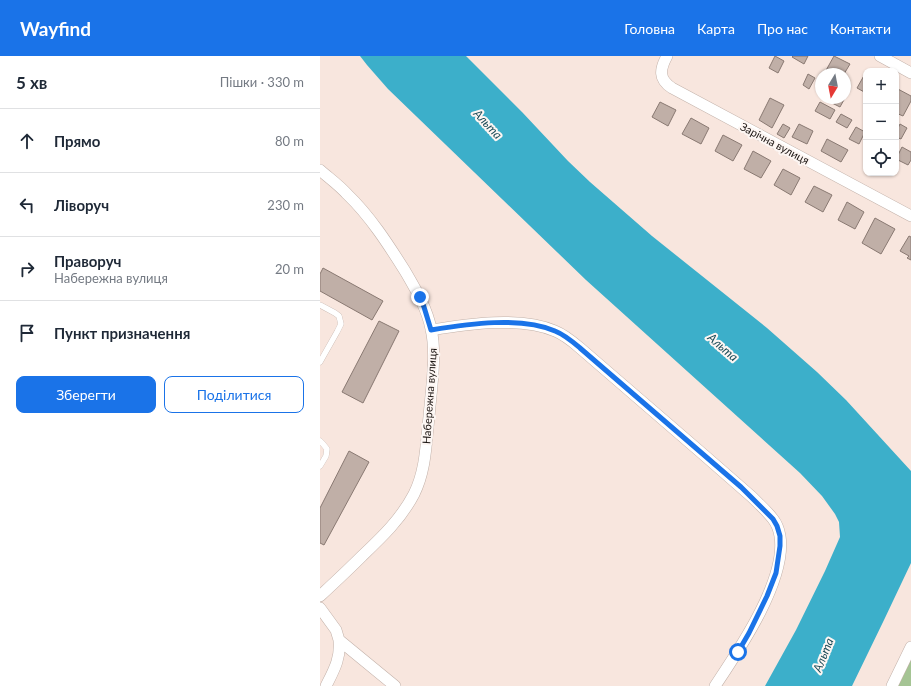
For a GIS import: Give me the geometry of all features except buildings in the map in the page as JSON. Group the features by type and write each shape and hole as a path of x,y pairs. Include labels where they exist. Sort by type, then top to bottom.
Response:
{"street":[{"name":"Зарічна вулиця","path":"667,56 661,71 667,85 911,216"},
{"path":"880,56 911,73"},
{"name":"Набережна вулиця","path":"320,170 348,194 384,238 420,297 431,330 433,344 429,413 423,466 414,494 404,511 393,525 320,596"},
{"path":"431,330 476,324 513,323 542,327 556,331 580,348 730,477 773,519 780,536 779,559 773,583 742,646 715,686"},
{"path":"320,608 334,626 340,648 337,664 326,686"},
{"path":"339,640 395,686"},
{"path":"892,686 911,647"}],"lane":[{"path":"320,305 336,313 341,324 320,362"},
{"path":"320,441 327,449 326,456 320,466"}],"green space":[{"path":"911,647 911,686 892,686"}],"water":[{"name":"Альта","path":"360,56 466,56 590,182 652,236 767,328 817,372 846,400 911,471 911,563 852,686 765,686 796,630 840,537 839,522 822,496 800,473 586,280 388,89"}],"route":[{"path":"420,297 431,330 476,324 513,323 549,329 568,338 741,487 773,519 780,536 779,559 776,573 767,596 738,652"}]}
